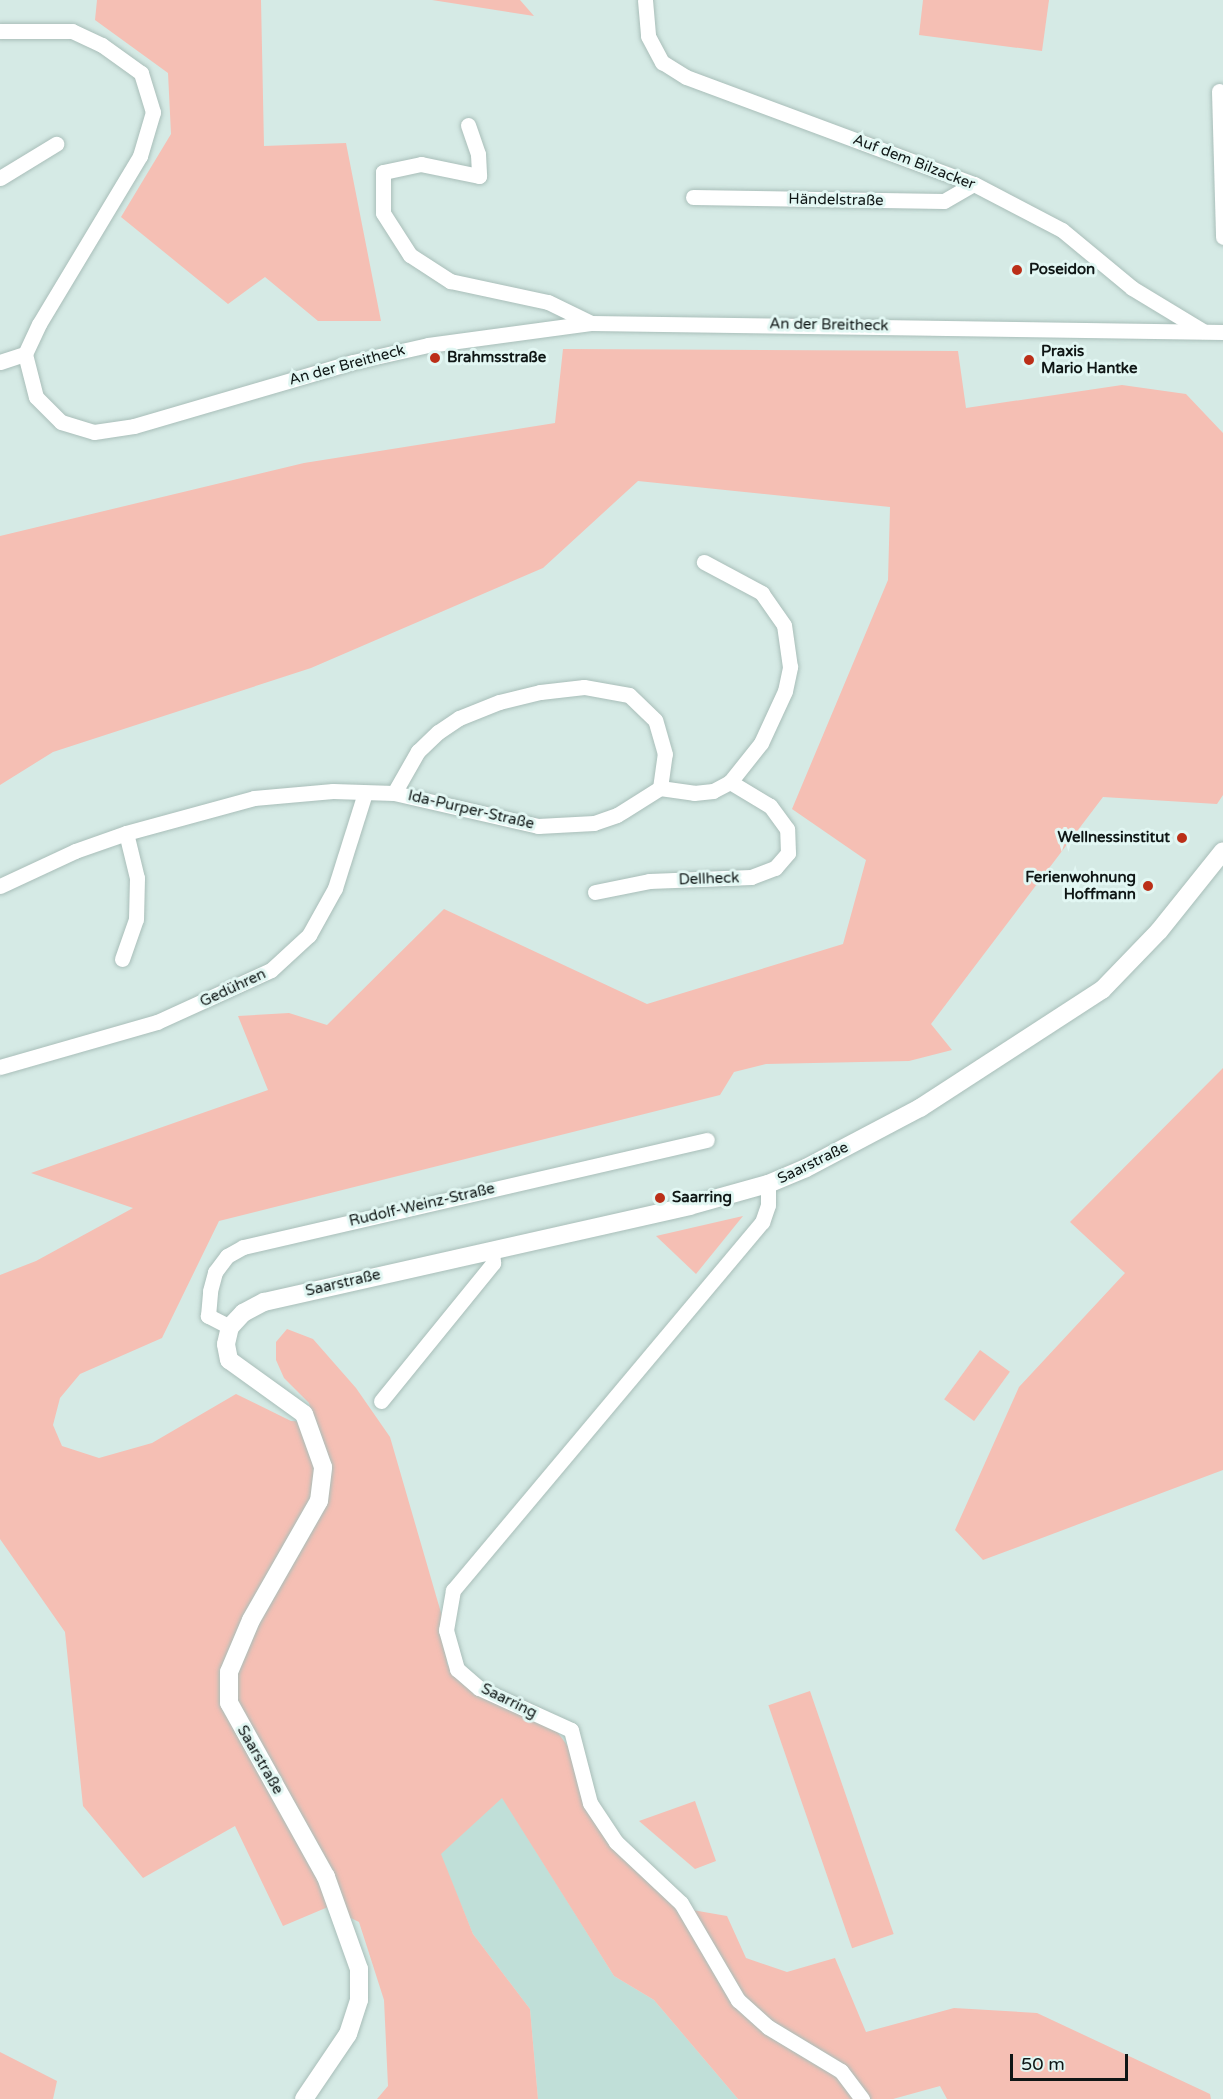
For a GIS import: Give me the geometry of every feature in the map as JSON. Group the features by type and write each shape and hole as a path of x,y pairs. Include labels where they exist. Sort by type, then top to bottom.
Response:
{"street":[{"name":"Auf dem Bilzacker","path":"645,0 648,36 662,62 686,77 974,184 1062,230 1132,288 1203,331"},
{"path":"0,31 72,31 102,45 141,73 153,112 140,156 39,324 25,354 0,362"},
{"path":"1219,91 1223,237"},
{"path":"468,125 477,154 479,176 421,164 383,172 383,213 410,255 450,281 548,302 591,323"},
{"path":"0,177 56,144"},
{"name":"Händelstraße","path":"693,197 944,201 974,184"},
{"name":"An der Breitheck","path":"25,354 36,397 61,422 94,432 134,426 353,362 428,345 591,323 1223,332"},
{"path":"660,788 694,792 713,790 730,782 761,743 775,717 785,691 790,649 784,625 762,592 704,562"},
{"name":"Ida-Purper-Straße","path":"0,886 75,851 126,833 254,798 333,791 394,793 503,820 566,827 617,815 660,788 665,754 655,720 629,695 584,687 499,702 459,718 418,751 394,793"},
{"name":"Dellheck","path":"595,892 649,881 751,877 776,868 788,853 787,829 770,806 730,782"},
{"name":"Gedühren","path":"0,1067 157,1022 271,970 309,935 335,888 365,793"},
{"path":"122,959 136,919 137,878 126,833"},
{"name":"Saarstraße","path":"303,2099 348,2034 359,2000 359,1969 326,1878 229,1703 229,1672 251,1620 319,1501 323,1467 304,1414 229,1360 226,1344 230,1327 243,1313 264,1302 768,1184 920,1108 1102,990 1159,931 1223,851"},
{"name":"Rudolf-Weinz-Straße","path":"230,1327 208,1316 210,1291 215,1272 227,1256 243,1247 707,1140"},
{"name":"Saarring","path":"768,1184 768,1205 762,1222 453,1590 446,1630 457,1669 479,1688 571,1730 590,1803 616,1842 681,1903 738,2000 768,2027 841,2071 862,2099"},
{"path":"381,1401 493,1263 492,1250"}],"shaded area":[{"path":"97,0 261,0 264,146 346,143 381,321 318,321 265,277 228,304 121,217 171,134 168,73 95,20"},
{"path":"432,0 520,0 534,16"},
{"path":"923,0 1049,0 1042,51 919,35"},
{"path":"563,349 958,351 966,408 1122,385 1186,394 1223,433 1223,795 1217,804 1103,797 931,1024 952,1050 909,1061 766,1064 734,1072 720,1095 219,1221 162,1338 80,1374 60,1398 53,1425 62,1446 99,1458 152,1443 236,1394 291,1421 314,1422 309,1403 284,1378 276,1360 276,1342 287,1329 313,1339 356,1388 390,1437 446,1630 447,1664 476,1692 553,1726 572,1752 585,1806 675,1907 727,1916 746,1958 787,1972 835,1958 866,2032 954,2008 1037,2013 1210,2094 1211,2099 947,2099 940,2086 893,2099 738,2099 654,2000 614,1976 502,1798 441,1854 473,1934 530,2009 538,2099 377,2099 388,2086 384,2000 359,1922 328,1907 283,1926 235,1826 143,1878 83,1806 65,1632 0,1539 0,1275 36,1261 133,1208 31,1173 268,1090 238,1016 289,1013 327,1025 444,909 647,1004 843,944 866,860 792,809 888,580 890,507 638,481 543,568 311,668 53,752 0,785 0,536 304,463 555,423"},
{"path":"1223,1068 1223,1470 983,1560 955,1530 1019,1387 1125,1273 1070,1222"},
{"path":"743,1216 696,1274 656,1236"},
{"path":"980,1350 1010,1372 974,1421 944,1399"},
{"path":"810,1691 894,1934 852,1948 768,1705"},
{"path":"502,1797 614,1976 654,2000 738,2099 538,2099 530,2009 473,1934 440,1854"},
{"path":"695,1801 716,1861 695,1869 639,1821"},
{"path":"0,2052 57,2081 53,2099 0,2099"}],"place":[{"name":"Poseidon","path":"1017,270"},
{"name":"Brahmsstraße","path":"435,358"},
{"name":"Praxis Mario Hantke","path":"1029,360"},
{"name":"Wellnessinstitut","path":"1182,838"},
{"name":"Ferienwohnung Hoffmann","path":"1148,886"},
{"name":"Saarring","path":"660,1198"}]}
